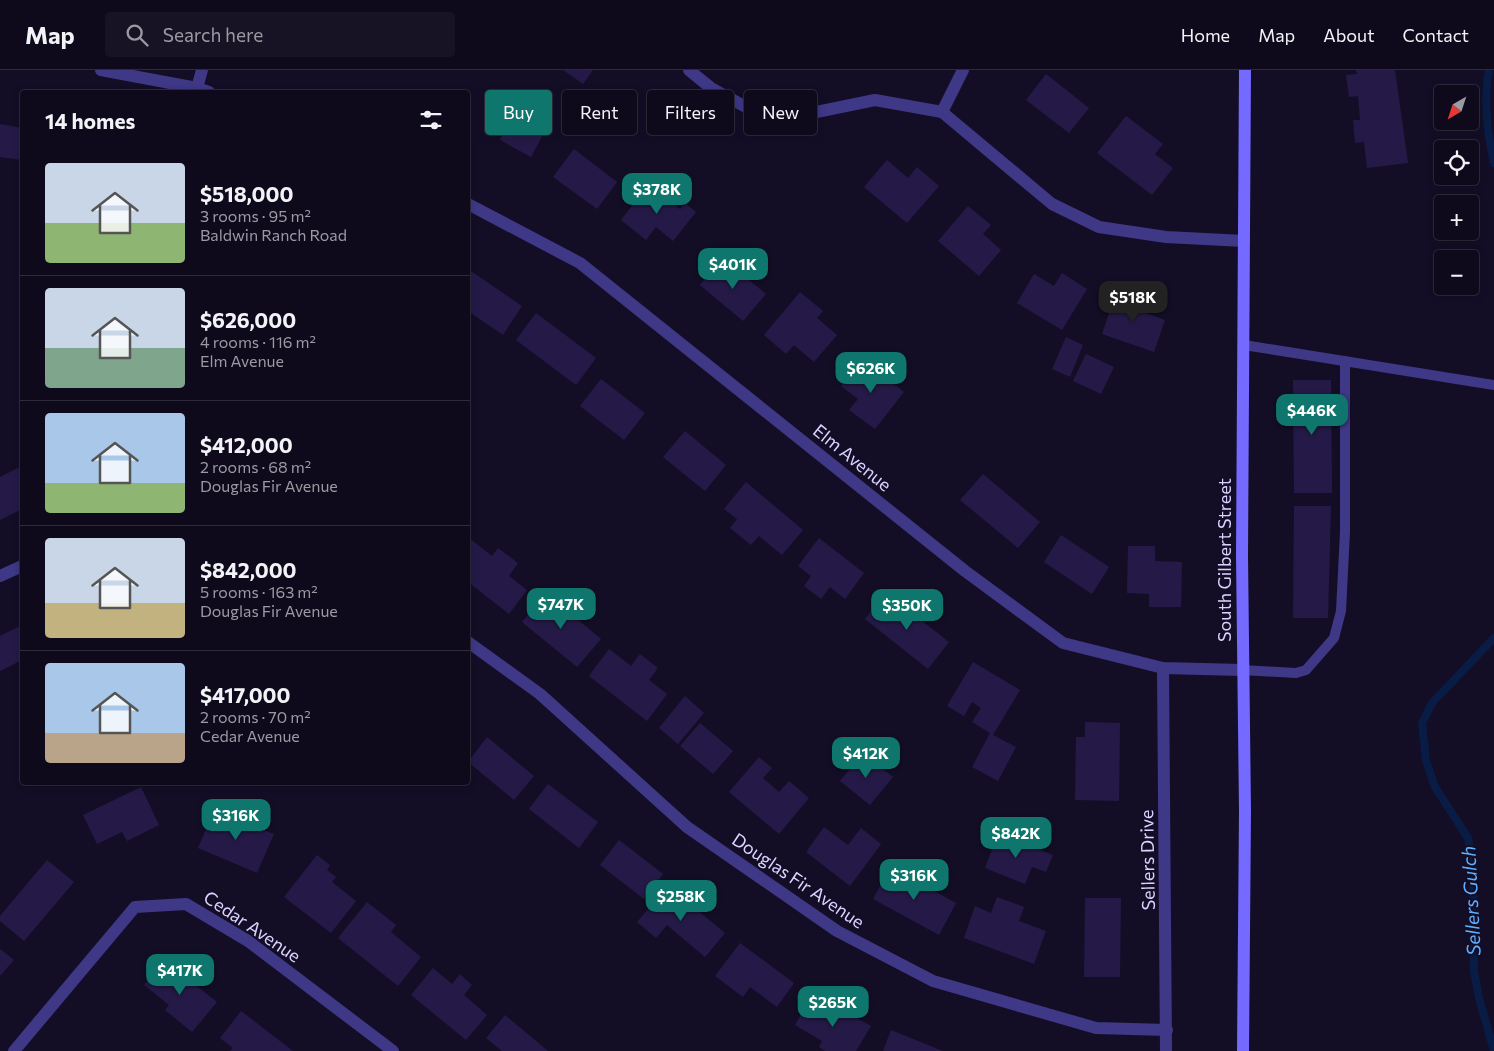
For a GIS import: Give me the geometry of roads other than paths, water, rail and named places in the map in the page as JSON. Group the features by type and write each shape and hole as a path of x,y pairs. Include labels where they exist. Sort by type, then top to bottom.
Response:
{"street":[{"path":"101,70 203,90 202,70"},
{"path":"690,70 712,88 755,112 797,116 875,100 942,112 1052,204 1099,227 1166,238 1244,241"},
{"path":"942,112 963,70"},
{"name":"South Gilbert Street","path":"1244,1051 1245,811 1242,670 1245,70"},
{"name":"Elm Avenue","path":"470,205 580,264 965,571 1063,643 1163,668 1242,670"},
{"path":"0,576 20,567"},
{"name":"Douglas Fir Avenue","path":"470,643 540,694 687,827 837,931 933,981 1096,1028 1167,1030"},
{"name":"Sellers Drive","path":"1163,668 1166,1051"},
{"name":"Cedar Avenue","path":"14,1051 135,907 186,904 248,941 392,1051"}],"lane":[{"path":"1244,345 1494,385"},
{"path":"1242,670 1296,672 1306,670 1334,638 1341,611 1344,542 1345,361"}],"waterway":[{"name":"Sellers Gulch","path":"1489,70 1486,93 1487,116 1489,140 1494,163"},
{"name":"Sellers Gulch","path":"1494,638 1432,703 1422,723 1426,761 1435,787 1468,838 1473,868 1474,971 1479,998 1494,1051"}]}
